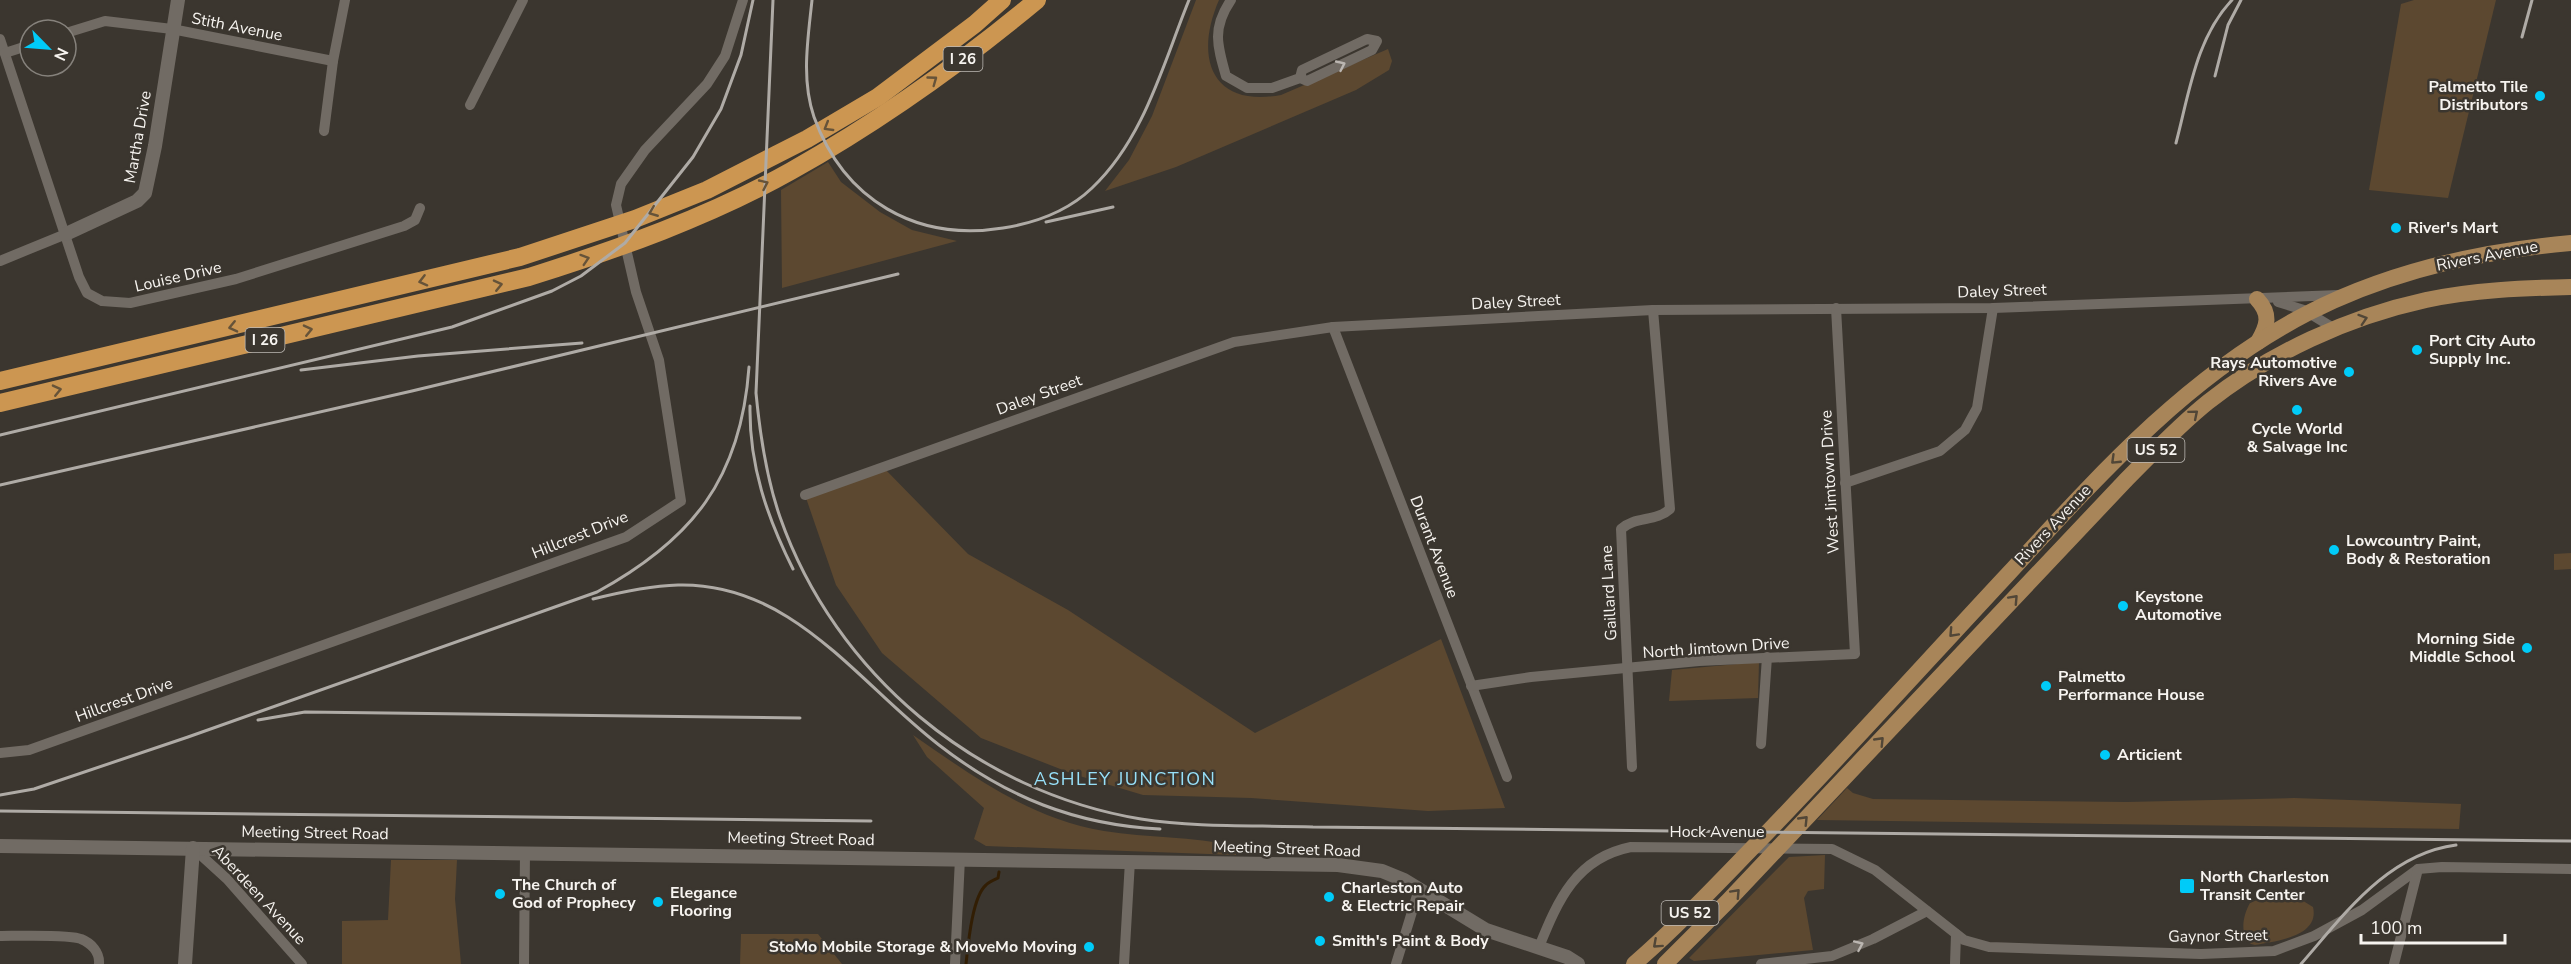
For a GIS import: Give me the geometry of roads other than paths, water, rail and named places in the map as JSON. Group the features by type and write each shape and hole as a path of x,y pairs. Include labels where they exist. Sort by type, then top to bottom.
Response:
{"highway":[{"name":"I 26","path":"0,381 520,257 589,236 707,190 807,139 878,97 975,24 1002,0"},
{"name":"I 26","path":"0,403 529,277 591,258 695,217 789,172 885,114 993,37 1037,0"}],"main road":[{"name":"Rivers Avenue","path":"1634,964 1688,915 1818,780 2090,484 2163,414 2222,366 2308,313 2351,294 2447,261 2511,248 2571,243"},
{"name":"Rivers Avenue","path":"1665,964 1700,931 2182,424 2224,390 2264,365 2335,329 2426,300 2526,288 2571,287"},
{"path":"2257,299 2268,313 2268,322 2257,344"}],"street":[{"name":"Martha Drive","path":"0,261 137,201 145,193 155,146 178,0"},
{"path":"324,131 333,61 345,0"},
{"path":"470,105 523,0"},
{"name":"Hillcrest Drive","path":"0,753 29,750 626,537 681,501 659,360 636,292 616,205 621,184 645,150 707,84 725,56 743,0"},
{"path":"1231,0 1220,16 1216,44 1226,76 1247,88 1272,88 1300,78 1307,81 1372,50 1377,41 1367,39 1302,70 1300,78"},
{"name":"Stith Avenue","path":"78,29 105,21 172,29 333,61"},
{"name":"Louise Drive","path":"0,39 79,277 87,293 102,301 130,303 236,279 404,226 414,220 420,208"},
{"path":"4,53 18,49"},
{"name":"Daley Street","path":"805,495 1234,342 1333,327 1653,310 1993,308 2351,294"},
{"name":"Daley Street","path":"2257,299 2293,305 2335,329"},
{"name":"West Jimtown Drive","path":"1836,308 1856,654"},
{"path":"1845,483 1940,451 1965,430 1977,408 1993,308"},
{"name":"Gaillard Lane","path":"1632,767 1621,529 1627,523 1662,516 1670,509 1653,310"},
{"name":"Durant Avenue","path":"1333,327 1506,777"},
{"name":"North Jimtown Drive","path":"1471,686 1531,677 1767,657 1856,654"},
{"path":"1761,744 1767,657"},
{"name":"Meeting Street Road","path":"0,846 1338,864 1382,871 1419,889 1486,930 1567,957 1578,964"},
{"name":"Hock Avenue","path":"1539,947 1555,909 1570,884 1603,856 1631,847 1832,849 1875,870 1927,911"},
{"path":"185,964 194,848"},
{"name":"Aberdeen Avenue","path":"194,848 227,879 302,964"},
{"path":"524,964 525,852"},
{"path":"955,964 960,858"},
{"path":"1124,964 1131,861"},
{"path":"2394,964 2418,869 2442,867 2571,869"},
{"name":"Gaynor Street","path":"1927,911 1972,944 1989,947 2201,954 2274,951 2314,936 2353,915 2418,869"},
{"path":"1396,964 1419,889"},
{"path":"1761,964 1832,956 1873,939 1927,911"},
{"path":"1955,964 1956,934"},
{"path":"0,936 79,938 93,946 99,961"}],"waterway":[{"path":"966,964 977,900 986,885 998,878 999,872"}],"railway":[{"path":"0,435 452,327 552,291 581,276 625,243 693,157 721,109 741,55 753,0"},
{"path":"773,0 756,393 764,456 775,502 805,574 837,627 875,674 920,717 969,753 1023,783 1081,805 1141,819 1205,825 2571,841"},
{"path":"812,0 807,44 810,103 827,146 844,171 864,192 887,209 913,221 941,228 971,231 1003,228 1039,219 1062,209 1092,188 1110,168 1139,124 1161,75 1189,0"},
{"path":"2176,143 2195,67 2202,49 2210,31 2232,0"},
{"path":"2215,76 2228,25 2241,0"},
{"path":"2522,37 2532,0"},
{"path":"1046,222 1113,207"},
{"path":"0,485 412,391 898,274"},
{"path":"301,370 418,356 582,343"},
{"path":"0,795 34,789 188,737 597,592 660,551 685,527 706,502 722,474 735,442 744,407 749,367"},
{"path":"750,406 750,428 761,490 775,530 793,569"},
{"path":"593,599 636,590 678,585 719,588 755,600 789,618 821,641 939,745 990,780 1043,805 1071,814 1099,822 1160,829"},
{"path":"258,720 305,712 800,718"},
{"path":"0,811 871,821"},
{"path":"2301,964 2351,907 2388,874 2431,851 2456,845"}],"place":[{"name":"Palmetto Tile Distributors","path":"2540,96"},
{"name":"River's Mart","path":"2396,228"},
{"name":"Port City Auto Supply Inc.","path":"2417,350"},
{"name":"Rays Automotive Rivers Ave","path":"2349,372"},
{"name":"Cycle World & Salvage Inc","path":"2297,410"},
{"name":"Lowcountry Paint, Body & Restoration","path":"2334,550"},
{"name":"Keystone Automotive","path":"2123,606"},
{"name":"Morning Side Middle School","path":"2527,648"},
{"name":"Palmetto Performance House","path":"2046,686"},
{"name":"Articient","path":"2105,755"},
{"name":"North Charleston Transit Center","path":"2187,886"},
{"name":"The Church of God of Prophecy","path":"500,894"},
{"name":"Charleston Auto & Electric Repair","path":"1329,897"},
{"name":"Elegance Flooring","path":"658,902"},
{"name":"Smith's Paint & Body","path":"1320,941"},
{"name":"StoMo Mobile Storage & MoveMo Moving","path":"1089,947"}],"district":[{"name":"ASHLEY JUNCTION","path":"1125,779"}]}
